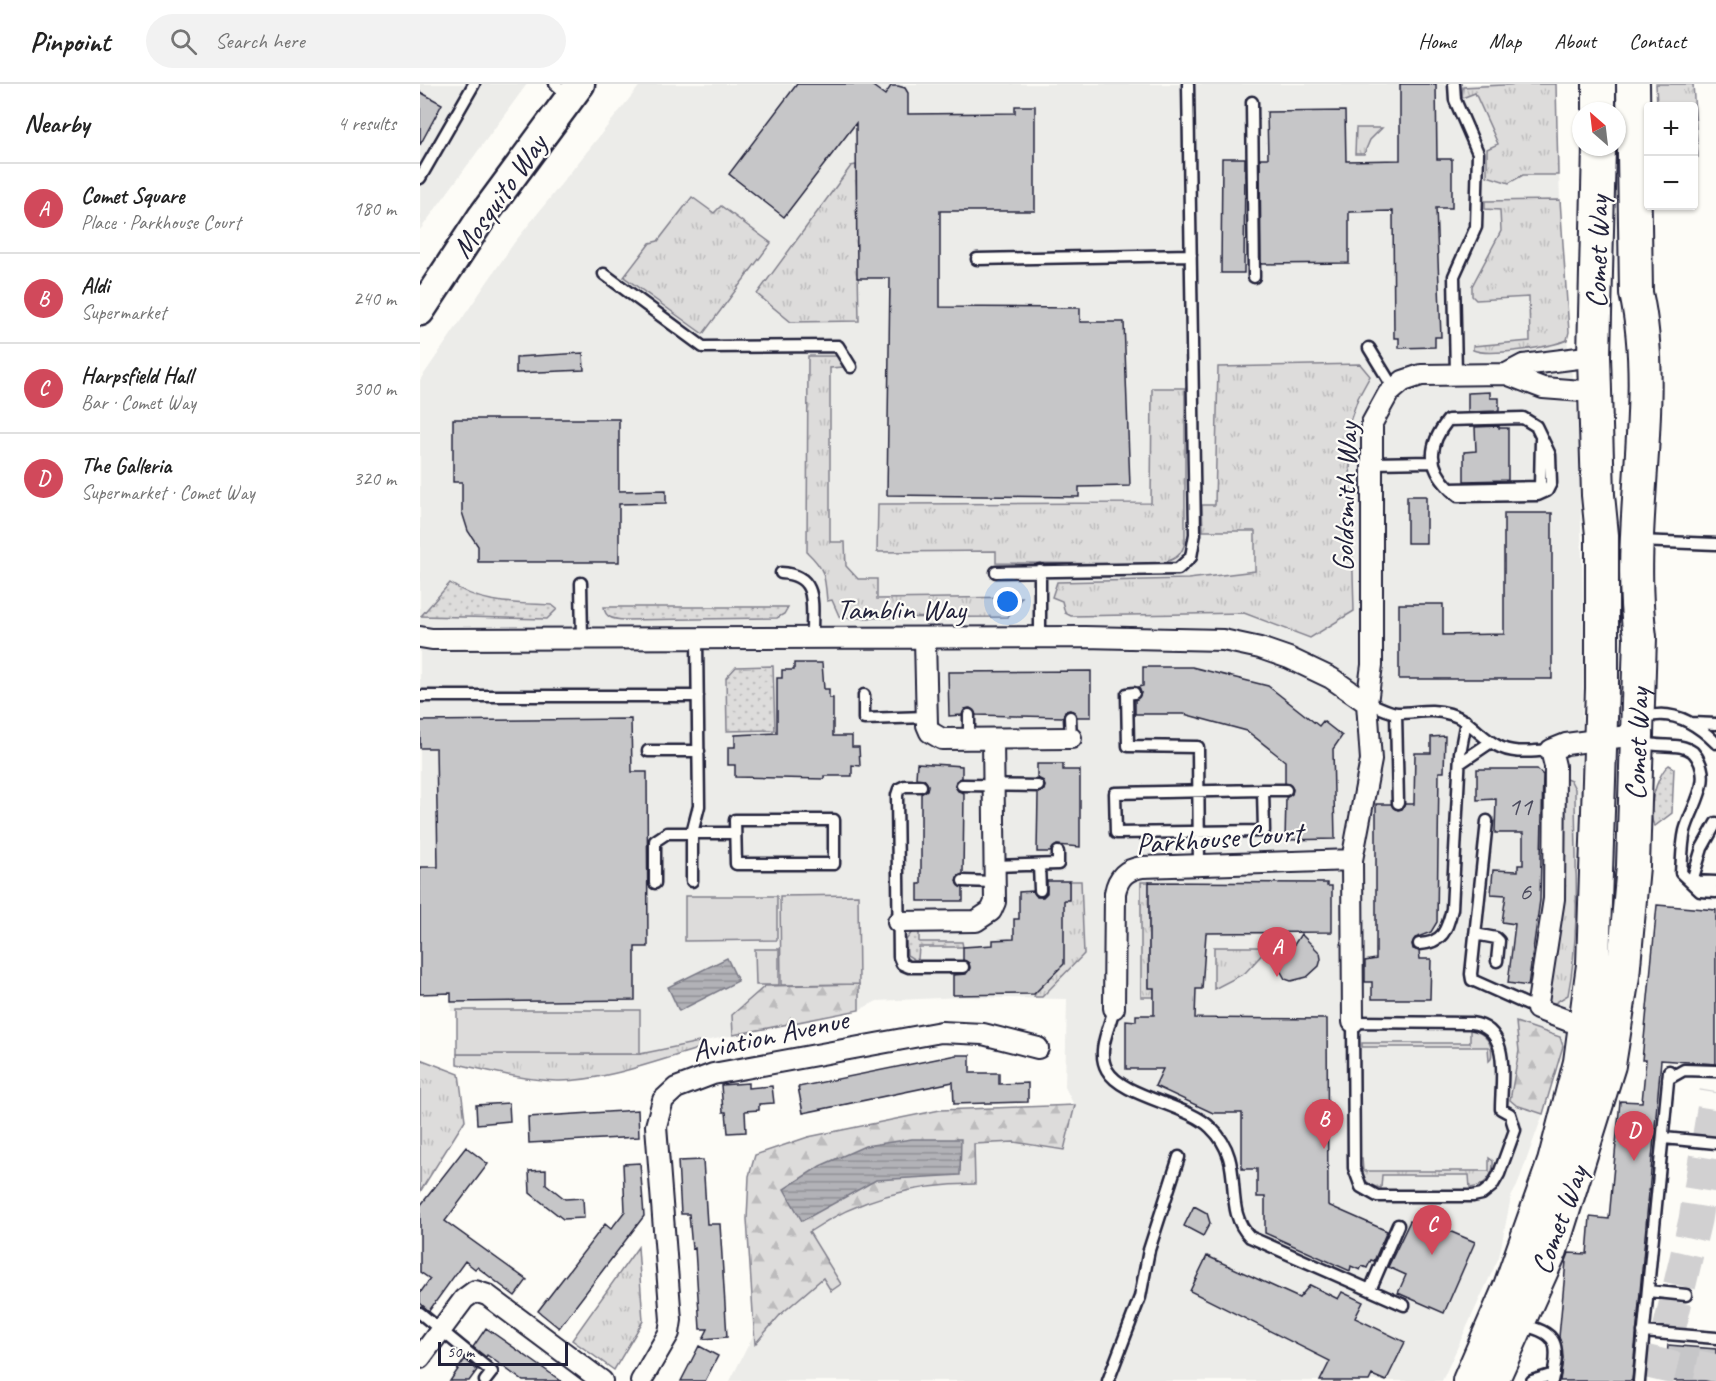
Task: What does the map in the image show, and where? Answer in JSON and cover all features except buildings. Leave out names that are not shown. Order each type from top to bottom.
[{"type":"main road","points":[[1599,84],[1599,102]]},
{"type":"main road","name":"Comet Way","points":[[1492,1381],[1551,1250],[1609,1065],[1623,976],[1634,866],[1635,735],[1640,637],[1636,607],[1643,402],[1642,320],[1636,293],[1632,84]]},
{"type":"main road","name":"Comet Way","points":[[1469,1381],[1509,1289],[1554,1162],[1573,1092],[1593,965],[1600,740],[1602,535],[1598,495],[1594,356],[1599,156]]},
{"type":"main road","points":[[1595,392],[1622,371],[1624,319],[1636,293]]},
{"type":"main road","points":[[1594,356],[1622,371],[1643,402]]},
{"type":"main road","points":[[1600,740],[1617,713],[1621,637],[1636,607]]},
{"type":"street","name":"Mosquito Way","points":[[420,311],[568,88]]},
{"type":"street","name":"Goldsmith Way","points":[[1506,374],[1523,365],[1594,356]]},
{"type":"street","name":"Goldsmith Way","points":[[1353,1022],[1352,860],[1370,769],[1367,703],[1372,658],[1372,423],[1383,401],[1394,389],[1403,381],[1422,375],[1506,374],[1543,388],[1595,392]]},
{"type":"street","name":"Tamblin Way","points":[[420,637],[432,639],[697,640],[1223,640],[1289,657],[1330,678],[1367,703]]},
{"type":"street","points":[[925,639],[927,717],[930,732],[935,736],[969,739],[1071,738]]},
{"type":"street","points":[[1586,1021],[1569,1022],[1538,1009],[1554,899],[1555,766],[1551,750],[1566,744],[1635,735]]},
{"type":"street","points":[[898,922],[976,921],[991,911],[995,902],[993,739]]},
{"type":"street","name":"Parkhouse Court","points":[[1114,1008],[1114,893],[1119,881],[1135,868],[1352,860]]},
{"type":"street","name":"Aviation Avenue","points":[[641,1381],[669,1333],[670,1320],[656,1126],[663,1100],[676,1088],[713,1074],[941,1032],[983,1034],[1038,1048]]},
{"type":"street","points":[[420,1358],[464,1299],[474,1291],[487,1295],[602,1381]]},
{"type":"lane","points":[[420,178],[474,84]]},
{"type":"lane","points":[[996,572],[1178,569],[1191,557],[1195,534],[1188,84]]},
{"type":"lane","points":[[1454,84],[1455,100],[1478,153],[1476,227],[1454,276],[1456,374]]},
{"type":"lane","points":[[1252,102],[1254,277]]},
{"type":"lane","points":[[977,259],[1191,255]]},
{"type":"lane","points":[[604,274],[703,347],[838,346],[851,367]]},
{"type":"lane","points":[[1369,348],[1394,389]]},
{"type":"lane","points":[[1523,418],[1536,426],[1541,439],[1540,487],[1450,489],[1438,477],[1432,462],[1436,435],[1448,420],[1523,418]]},
{"type":"lane","points":[[1372,463],[1432,462]]},
{"type":"lane","points":[[1638,541],[1716,544]]},
{"type":"lane","points":[[1040,570],[1040,639]]},
{"type":"lane","points":[[781,573],[793,574],[807,581],[811,591],[812,639]]},
{"type":"lane","points":[[581,583],[582,639]]},
{"type":"lane","points":[[692,881],[692,833],[699,806],[697,640]]},
{"type":"lane","points":[[1134,693],[1127,694],[1128,746],[1198,747],[1199,865]]},
{"type":"lane","points":[[864,695],[864,719],[927,717]]},
{"type":"lane","points":[[420,696],[698,696]]},
{"type":"lane","points":[[1367,703],[1396,713],[1434,710],[1466,721],[1491,742],[1520,752],[1551,750]]},
{"type":"lane","points":[[1396,713],[1398,804]]},
{"type":"lane","points":[[1716,743],[1690,723],[1666,714],[1646,717],[1635,735],[1647,744],[1686,748],[1705,766],[1707,789],[1685,830],[1681,873],[1700,891],[1716,892]]},
{"type":"lane","points":[[969,715],[969,739]]},
{"type":"lane","points":[[1070,717],[1071,738]]},
{"type":"lane","points":[[1419,944],[1430,943],[1440,938],[1447,930],[1452,909],[1460,763],[1466,721]]},
{"type":"lane","points":[[1690,723],[1716,724]]},
{"type":"lane","points":[[1460,763],[1491,742]]},
{"type":"lane","points":[[648,751],[699,751]]},
{"type":"lane","points":[[962,785],[1038,786]]},
{"type":"lane","points":[[921,786],[905,786],[898,789],[897,795],[899,957],[902,964],[909,967],[963,967]]},
{"type":"lane","points":[[1263,790],[1264,831],[1116,833],[1115,793],[1198,790],[1263,790],[1286,790]]},
{"type":"lane","points":[[735,820],[834,820],[834,864],[736,864],[735,833],[735,820]]},
{"type":"lane","points":[[1487,821],[1472,980],[1538,1009]]},
{"type":"lane","points":[[1692,881],[1702,848],[1715,828]]},
{"type":"lane","points":[[655,883],[655,841],[667,833],[735,833]]},
{"type":"lane","points":[[963,881],[1039,865],[1058,864],[1058,852]]},
{"type":"lane","points":[[1039,865],[1040,890]]},
{"type":"lane","points":[[1692,881],[1716,882]]},
{"type":"lane","points":[[1475,934],[1496,938],[1500,941],[1497,961]]},
{"type":"lane","name":"Parkhouse Court","points":[[1114,1008],[1103,1045],[1106,1069],[1113,1078],[1124,1085],[1194,1116],[1210,1126],[1223,1141],[1233,1173],[1235,1211],[1240,1227],[1250,1237],[1404,1305]]},
{"type":"lane","points":[[1353,1022],[1471,1023],[1485,1026],[1496,1036],[1501,1051],[1502,1109],[1510,1114],[1515,1130],[1499,1174],[1489,1189],[1473,1196],[1377,1196],[1361,1186],[1354,1168],[1353,1022]]},
{"type":"lane","points":[[1639,1381],[1639,1352],[1648,1291],[1669,1075],[1684,1070],[1716,1071]]},
{"type":"lane","points":[[1664,1138],[1716,1143]]},
{"type":"lane","points":[[1108,1381],[1140,1297],[1152,1239],[1179,1158]]},
{"type":"lane","points":[[1370,1290],[1398,1225]]},
{"type":"lane","points":[[1648,1291],[1686,1295]]},
{"type":"lane","points":[[420,1313],[440,1331],[462,1345],[492,1372],[485,1381]]},
{"type":"lane","points":[[1519,1325],[1540,1329],[1554,1340],[1556,1350],[1553,1378],[1532,1381]]},
{"type":"lane","points":[[1643,1332],[1716,1338]]},
{"type":"shaded area","points":[[420,84],[527,84],[420,230]]},
{"type":"shaded area","points":[[641,84],[1556,84],[1560,200],[1569,332],[1567,340],[1578,419],[1584,653],[1574,968],[1563,1046],[1543,1114],[1511,1197],[1499,1257],[1442,1381],[730,1381],[754,1334],[747,1219],[749,1176],[755,1155],[808,1137],[940,1110],[1074,1105],[1065,1087],[1067,999],[961,997],[877,1001],[859,1010],[640,1054],[457,1054],[457,1011],[451,1011],[451,994],[420,994],[420,380],[514,243]]},
{"type":"shaded area","points":[[727,958],[738,981],[679,1011],[668,987]]},
{"type":"shaded area","points":[[912,1139],[961,1139],[960,1175],[876,1180],[802,1221],[784,1189],[820,1166],[865,1146]]},
{"type":"green space","points":[[1556,84],[1558,175],[1523,175],[1509,183],[1487,176],[1487,149],[1498,144],[1475,93],[1462,98],[1463,87]]},
{"type":"green space","points":[[1656,84],[1693,84],[1694,102],[1657,102]]},
{"type":"green space","points":[[1356,128],[1382,128],[1370,140],[1364,154],[1355,154]]},
{"type":"green space","points":[[856,165],[859,321],[791,322],[757,294],[851,166]]},
{"type":"green space","points":[[692,197],[714,213],[721,206],[771,243],[703,334],[624,277],[650,243],[658,241]]},
{"type":"green space","points":[[1560,200],[1569,332],[1567,340],[1548,346],[1520,350],[1481,352],[1473,350],[1473,346],[1530,341],[1529,297],[1476,300],[1472,296],[1472,286],[1501,231],[1500,210],[1485,209],[1485,201]]},
{"type":"green space","points":[[808,356],[838,356],[843,367],[830,368],[830,542],[845,542],[846,566],[858,579],[877,579],[877,599],[1022,597],[1008,617],[840,618],[832,600],[827,601],[825,579],[821,568],[807,552]]},
{"type":"green space","points":[[1360,364],[1370,376],[1358,398],[1349,424],[1354,611],[1310,638],[1244,613],[1071,616],[1065,613],[1062,601],[1052,597],[1057,582],[1188,579],[1255,571],[1255,531],[1203,531],[1202,505],[1215,505],[1218,367]]},
{"type":"green space","points":[[1152,388],[1185,388],[1185,542],[1182,551],[1173,559],[1159,564],[996,563],[996,551],[877,552],[878,504],[1151,503]]},
{"type":"green space","points":[[450,583],[486,599],[499,602],[552,605],[557,609],[547,619],[421,616]]},
{"type":"green space","points":[[604,607],[788,607],[784,614],[777,618],[623,620],[608,616]]},
{"type":"green space","points":[[773,666],[775,730],[727,731],[726,678],[736,667]]},
{"type":"green space","points":[[1669,765],[1674,768],[1672,813],[1655,826],[1651,813],[1654,794],[1660,776]]},
{"type":"green space","points":[[1563,780],[1571,781],[1575,789],[1575,944],[1568,995],[1555,1003],[1549,1002],[1546,992]]},
{"type":"green space","points":[[1069,881],[1081,881],[1084,954],[1042,997],[1034,997],[1064,900],[1069,899]]},
{"type":"green space","points":[[1141,882],[1149,882],[1149,987],[1154,988],[1154,997],[1141,997]]},
{"type":"green space","points":[[858,895],[859,984],[781,985],[780,896]]},
{"type":"green space","points":[[685,896],[777,896],[777,940],[685,941]]},
{"type":"green space","points":[[919,930],[919,942],[962,942],[963,947],[919,947],[918,959],[915,960],[907,955],[906,940],[912,932]]},
{"type":"green space","points":[[1214,947],[1269,947],[1245,973],[1214,989]]},
{"type":"green space","points":[[755,949],[779,949],[779,985],[756,985]]},
{"type":"green space","points":[[859,984],[859,1010],[733,1035],[732,1015],[765,986]]},
{"type":"green space","points":[[457,1010],[640,1010],[640,1054],[457,1054]]},
{"type":"green space","points":[[1516,1022],[1560,1037],[1563,1046],[1543,1114],[1516,1105],[1510,1100],[1519,1051]]},
{"type":"green space","points":[[1470,1030],[1480,1033],[1490,1044],[1492,1054],[1489,1061],[1488,1047],[1362,1047],[1362,1043],[1470,1043]]},
{"type":"green space","points":[[704,1041],[701,1048],[649,1064],[611,1074],[574,1080],[532,1079],[457,1064],[457,1054],[640,1054]]},
{"type":"green space","points":[[420,1059],[459,1074],[465,1120],[420,1192]]},
{"type":"green space","points":[[1075,1105],[1064,1150],[1014,1142],[974,1144],[975,1184],[931,1187],[888,1195],[848,1210],[809,1232],[841,1284],[831,1291],[823,1278],[780,1315],[755,1344],[747,1219],[749,1176],[755,1155],[808,1137],[940,1110]]},
{"type":"green space","points":[[1360,1158],[1362,1158],[1363,1171],[1489,1171],[1489,1158],[1493,1161],[1493,1166],[1490,1176],[1484,1183],[1470,1188],[1469,1175],[1382,1175],[1381,1188],[1371,1185],[1364,1178]]},
{"type":"green space","points":[[638,1247],[643,1321],[614,1370],[572,1340]]},
{"type":"tunnel","points":[[1657,1381],[1695,1220],[1716,1092]]},
{"type":"tunnel","points":[[1710,1381],[1716,1354]]},
{"type":"place","name":"Comet Square","points":[[1277,977]]},
{"type":"place","name":"Aldi","points":[[1324,1149]]},
{"type":"place","name":"The Galleria","points":[[1634,1161]]},
{"type":"place","name":"Harpsfield Hall","points":[[1432,1255]]}]
